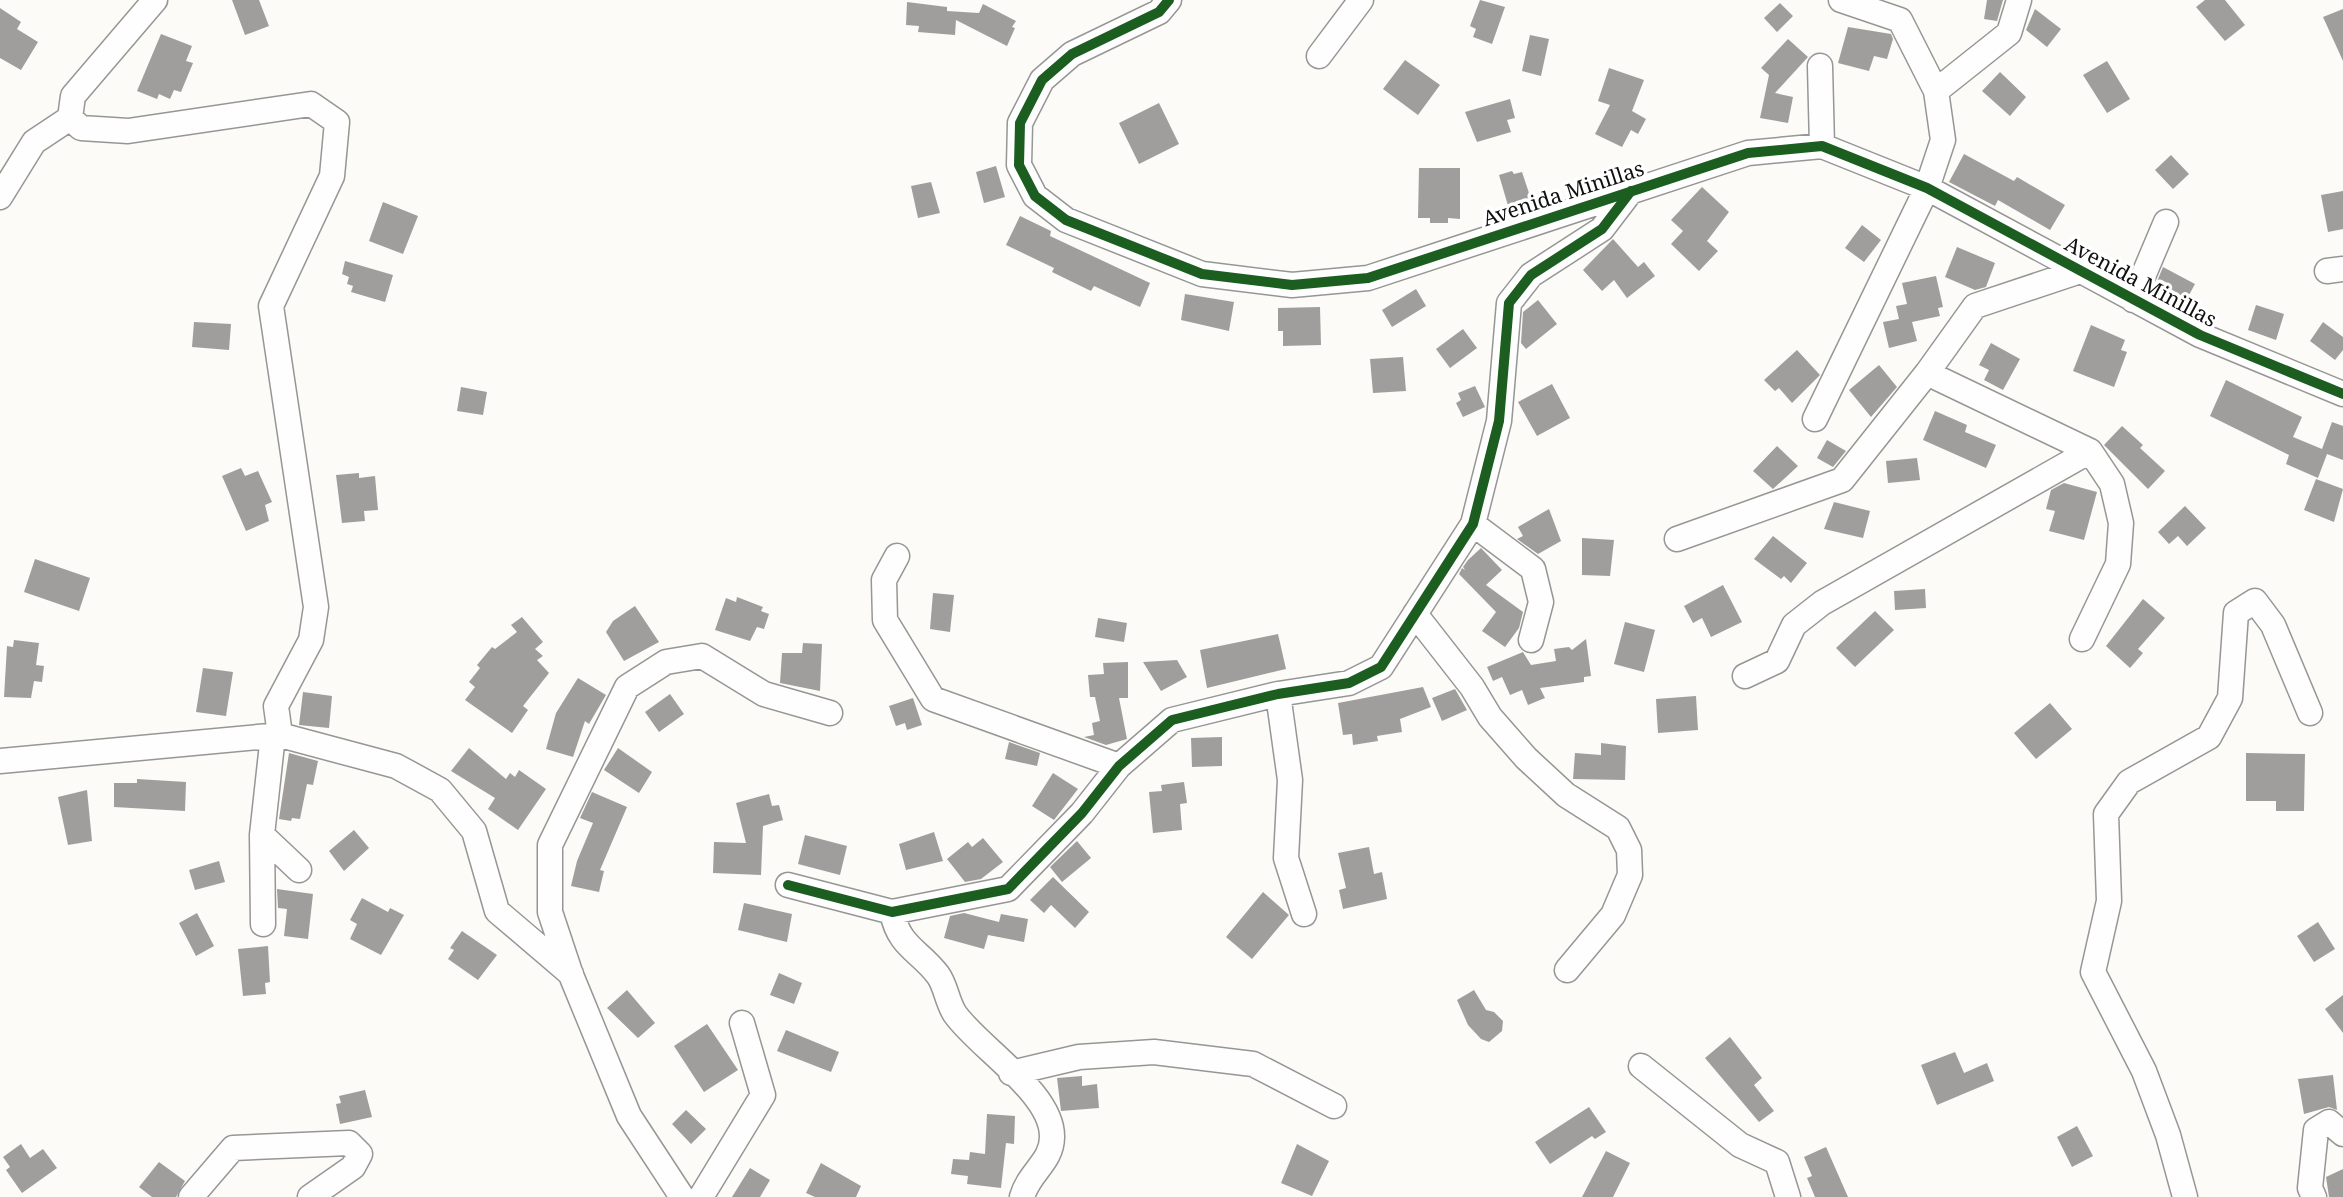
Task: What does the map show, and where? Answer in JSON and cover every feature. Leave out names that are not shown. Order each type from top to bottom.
[{"type":"street","points":[[0,197],[34,142],[70,118],[73,96],[155,0]]},
{"type":"street","name":"Avenida Minillas","points":[[1169,0],[1159,12],[1072,54],[1042,80],[1020,123],[1019,165],[1035,195],[1066,220],[1202,274],[1292,285],[1368,278],[1748,153],[1822,146],[1927,188],[2200,335],[2343,394]]},
{"type":"street","points":[[1319,56],[1361,0]]},
{"type":"street","points":[[1815,419],[1927,188],[1943,140],[1936,91],[1900,20],[1841,0]]},
{"type":"street","points":[[1936,91],[2009,33],[2019,0]]},
{"type":"street","points":[[1820,66],[1822,146]]},
{"type":"street","points":[[70,118],[81,128],[128,131],[311,104],[337,122],[332,176],[271,306],[316,607],[311,640],[275,706],[276,735],[262,835],[263,925]]},
{"type":"street","points":[[788,885],[892,912],[1008,889],[1082,813],[1119,766],[1172,720],[1278,694],[1349,683],[1381,667],[1473,524],[1499,421],[1509,303],[1531,275],[1602,229],[1630,191]]},
{"type":"street","points":[[2133,300],[2166,222]]},
{"type":"street","points":[[1678,539],[1842,480],[1927,373],[1975,306],[2080,271]]},
{"type":"street","points":[[1927,373],[2090,451],[2112,484],[2121,523],[2119,564],[2082,639]]},
{"type":"street","points":[[1745,676],[1777,661],[1794,625],[1822,603],[2090,451]]},
{"type":"street","points":[[1473,524],[1533,569],[1541,602],[1531,640]]},
{"type":"street","points":[[897,556],[884,580],[885,620],[933,699],[1119,766]]},
{"type":"street","points":[[2185,1197],[2168,1135],[2144,1071],[2093,972],[2109,901],[2106,814],[2129,782],[2209,737],[2231,698],[2236,614],[2255,601],[2273,625],[2310,713]]},
{"type":"street","points":[[1415,614],[1472,687],[1490,717],[1526,758],[1566,795],[1618,828],[1629,850],[1630,875],[1614,915],[1567,970]]},
{"type":"street","points":[[681,1197],[629,1116],[571,975],[550,912],[550,845],[627,687],[666,662],[702,656],[764,694],[830,713]]},
{"type":"street","points":[[1278,694],[1290,780],[1286,859],[1304,915]]},
{"type":"street","points":[[0,761],[276,735],[397,766],[440,790],[474,831],[497,911],[571,975]]},
{"type":"street","points":[[262,835],[299,870]]},
{"type":"street","points":[[892,912],[903,943],[939,975],[955,1013],[1042,1105],[1053,1136],[1048,1158],[1026,1180],[1022,1197]]},
{"type":"street","points":[[701,1197],[763,1094],[742,1023]]},
{"type":"street","points":[[1011,1073],[1079,1057],[1154,1052],[1253,1064],[1334,1106]]},
{"type":"street","points":[[1641,1066],[1704,1120],[1740,1145],[1777,1162],[1788,1197]]},
{"type":"street","points":[[2314,1197],[2310,1188],[2316,1130],[2329,1122],[2343,1134]]},
{"type":"street","points":[[191,1197],[233,1148],[349,1143],[360,1154],[353,1167],[310,1197]]},
{"type":"building","points":[[232,0],[259,0],[269,26],[245,35]]},
{"type":"building","points":[[1480,0],[1505,7],[1492,44],[1473,37],[1476,29],[1470,26]]},
{"type":"building","points":[[1987,0],[2003,0],[1997,21],[1984,19]]},
{"type":"building","points":[[2205,0],[2225,0],[2245,25],[2225,41],[2196,7]]},
{"type":"building","points":[[907,2],[947,7],[947,11],[979,13],[983,4],[1016,21],[1012,27],[1015,28],[1007,46],[956,20],[955,35],[918,32],[919,26],[906,25]]},
{"type":"building","points":[[1780,3],[1793,16],[1777,32],[1764,18]]},
{"type":"building","points":[[0,8],[21,22],[17,29],[38,42],[21,70],[0,58]]},
{"type":"building","points":[[2035,9],[2061,29],[2047,47],[2026,30]]},
{"type":"building","points":[[2343,9],[2343,61],[2323,17]]},
{"type":"building","points":[[1848,27],[1891,34],[1893,39],[1887,59],[1874,56],[1869,71],[1838,63]]},
{"type":"building","points":[[161,34],[192,46],[186,61],[193,63],[181,92],[174,90],[170,99],[159,94],[157,99],[137,91]]},
{"type":"building","points":[[1530,35],[1549,39],[1541,76],[1522,71]]},
{"type":"building","points":[[1788,39],[1808,57],[1775,93],[1793,97],[1788,123],[1760,118],[1769,75],[1761,68]]},
{"type":"building","points":[[1405,60],[1440,85],[1418,115],[1383,89]]},
{"type":"building","points":[[2107,61],[2130,99],[2107,113],[2083,75]]},
{"type":"building","points":[[1609,68],[1644,80],[1632,111],[1646,119],[1638,134],[1631,130],[1622,147],[1595,134],[1610,105],[1598,101]]},
{"type":"building","points":[[2000,72],[2026,97],[2010,116],[1982,91]]},
{"type":"building","points":[[1510,99],[1515,118],[1507,120],[1511,132],[1477,142],[1465,112]]},
{"type":"building","points":[[1159,103],[1179,144],[1139,164],[1119,123]]},
{"type":"building","points":[[1964,154],[2014,181],[2017,177],[2065,205],[2050,230],[1998,200],[1995,206],[1949,182]]},
{"type":"building","points":[[2171,155],[2189,174],[2173,189],[2155,170]]},
{"type":"building","points":[[996,166],[1005,197],[984,203],[976,172]]},
{"type":"building","points":[[1419,168],[1460,168],[1460,219],[1448,218],[1448,223],[1430,223],[1430,218],[1418,218]]},
{"type":"building","points":[[1512,171],[1514,174],[1522,172],[1532,202],[1509,209],[1499,175]]},
{"type":"building","points":[[931,182],[940,213],[918,218],[911,186]]},
{"type":"building","points":[[1702,187],[1729,212],[1707,241],[1718,251],[1699,271],[1671,244],[1683,231],[1671,220]]},
{"type":"building","points":[[2343,191],[2343,229],[2328,232],[2321,195]]},
{"type":"building","points":[[383,202],[418,216],[403,254],[369,241]]},
{"type":"building","points":[[1020,216],[1051,231],[1050,236],[1150,283],[1140,307],[1094,286],[1091,291],[1052,272],[1054,268],[1006,245]]},
{"type":"building","points":[[1862,225],[1881,240],[1864,262],[1845,248]]},
{"type":"building","points":[[1613,239],[1638,267],[1644,262],[1655,276],[1627,298],[1614,280],[1602,291],[1583,270]]},
{"type":"building","points":[[1957,247],[1995,263],[1986,287],[1975,290],[1945,277]]},
{"type":"building","points":[[345,261],[393,275],[385,302],[351,292],[353,286],[347,284],[349,277],[342,274]]},
{"type":"building","points":[[2163,267],[2195,284],[2183,306],[2153,291]]},
{"type":"building","points":[[1936,276],[1943,307],[1938,308],[1940,316],[1912,322],[1917,341],[1889,348],[1883,322],[1899,319],[1896,306],[1907,304],[1902,283]]},
{"type":"building","points":[[1416,289],[1426,306],[1392,327],[1382,310]]},
{"type":"building","points":[[1185,294],[1234,302],[1229,331],[1181,320]]},
{"type":"building","points":[[1538,300],[1557,324],[1526,349],[1521,343],[1523,312]]},
{"type":"building","points":[[2256,305],[2284,314],[2276,340],[2248,330]]},
{"type":"building","points":[[1320,307],[1321,345],[1283,346],[1283,331],[1278,331],[1278,308]]},
{"type":"building","points":[[194,322],[231,324],[229,350],[192,347]]},
{"type":"building","points":[[2323,322],[2343,337],[2343,350],[2335,360],[2310,341]]},
{"type":"building","points":[[2091,325],[2125,340],[2121,350],[2127,352],[2114,387],[2073,371]]},
{"type":"building","points":[[1463,329],[1477,348],[1450,368],[1436,349]]},
{"type":"building","points":[[1991,343],[2020,359],[2003,390],[1984,380],[1989,370],[1979,365]]},
{"type":"building","points":[[1797,350],[1820,375],[1792,403],[1779,388],[1775,391],[1764,380]]},
{"type":"building","points":[[1403,357],[1406,391],[1373,393],[1370,359]]},
{"type":"building","points":[[1879,365],[1897,387],[1871,417],[1849,390]]},
{"type":"building","points":[[2226,380],[2302,417],[2293,437],[2322,449],[2332,422],[2343,426],[2343,460],[2327,454],[2318,478],[2286,464],[2289,455],[2210,416]]},
{"type":"building","points":[[1552,384],[1570,418],[1537,436],[1518,402]]},
{"type":"building","points":[[1475,386],[1485,407],[1463,417],[1456,403],[1461,400],[1458,393]]},
{"type":"building","points":[[461,387],[487,392],[483,415],[457,411]]},
{"type":"building","points":[[1935,411],[1967,425],[1965,432],[1996,445],[1986,468],[1923,440]]},
{"type":"building","points":[[2122,426],[2143,445],[2140,448],[2165,471],[2148,489],[2104,445]]},
{"type":"building","points":[[1827,440],[1846,451],[1833,467],[1817,458]]},
{"type":"building","points":[[1777,446],[1798,466],[1773,489],[1753,471]]},
{"type":"building","points":[[1917,458],[1920,480],[1888,483],[1886,461]]},
{"type":"building","points":[[241,468],[245,476],[258,471],[272,502],[265,505],[269,521],[246,531],[222,476]]},
{"type":"building","points":[[359,473],[359,478],[375,476],[378,510],[364,511],[365,521],[342,523],[336,475]]},
{"type":"building","points":[[2316,479],[2343,489],[2334,522],[2304,510]]},
{"type":"building","points":[[2064,483],[2097,492],[2084,540],[2049,531],[2055,511],[2046,509],[2051,490]]},
{"type":"building","points":[[1834,502],[1870,511],[1863,538],[1824,529]]},
{"type":"building","points":[[2185,506],[2206,528],[2187,546],[2178,536],[2169,544],[2158,532]]},
{"type":"building","points":[[1549,509],[1561,541],[1538,554],[1517,539],[1523,536],[1518,527]]},
{"type":"building","points":[[1773,536],[1807,563],[1791,583],[1754,559]]},
{"type":"building","points":[[1582,538],[1614,540],[1610,576],[1582,575]]},
{"type":"building","points":[[1481,548],[1502,570],[1486,585],[1523,612],[1519,628],[1505,647],[1482,631],[1496,612],[1459,574],[1462,568],[1465,570],[1463,567],[1468,560]]},
{"type":"building","points":[[35,559],[90,578],[79,611],[24,592]]},
{"type":"building","points":[[1723,585],[1742,622],[1711,637],[1702,618],[1693,623],[1684,606]]},
{"type":"building","points":[[1925,589],[1926,608],[1895,610],[1894,591]]},
{"type":"building","points":[[933,593],[954,595],[950,632],[930,629]]},
{"type":"building","points":[[737,597],[763,607],[761,611],[769,614],[764,629],[757,627],[750,641],[715,630],[726,598],[736,602]]},
{"type":"building","points":[[2143,599],[2165,618],[2138,649],[2143,653],[2130,668],[2106,646]]},
{"type":"building","points":[[635,606],[659,642],[624,661],[606,632],[613,621]]},
{"type":"building","points":[[1875,611],[1894,630],[1855,667],[1836,648]]},
{"type":"building","points":[[522,617],[543,642],[535,649],[543,656],[537,660],[549,673],[523,706],[528,710],[512,733],[465,700],[475,687],[469,682],[480,668],[477,665],[492,647],[495,649],[517,632],[511,625]]},
{"type":"building","points":[[1098,618],[1127,623],[1124,642],[1095,637]]},
{"type":"building","points":[[1625,622],[1655,630],[1644,672],[1614,664]]},
{"type":"building","points":[[1278,634],[1286,669],[1207,688],[1200,650]]},
{"type":"building","points":[[1586,639],[1591,676],[1584,677],[1584,682],[1540,688],[1545,698],[1528,705],[1522,690],[1510,695],[1502,677],[1493,681],[1487,667],[1523,652],[1531,665],[1556,661],[1554,649],[1569,647],[1572,650]]},
{"type":"building","points":[[14,640],[39,643],[36,665],[44,666],[42,682],[34,681],[31,698],[4,697],[7,646],[13,647]]},
{"type":"building","points":[[803,643],[822,644],[820,691],[780,683],[782,653],[802,653]]},
{"type":"building","points":[[1177,660],[1187,677],[1161,691],[1143,662]]},
{"type":"building","points":[[1128,662],[1128,698],[1119,698],[1127,739],[1106,745],[1084,737],[1094,735],[1092,723],[1100,721],[1095,697],[1090,697],[1088,675],[1104,674],[1103,663]]},
{"type":"building","points":[[203,668],[233,672],[226,716],[196,712]]},
{"type":"building","points":[[578,678],[606,695],[589,724],[585,721],[573,757],[546,749],[556,713]]},
{"type":"building","points":[[1423,687],[1431,707],[1400,719],[1402,732],[1377,736],[1378,741],[1353,745],[1352,734],[1343,735],[1338,703]]},
{"type":"building","points":[[1455,689],[1467,710],[1442,721],[1432,698]]},
{"type":"building","points":[[303,692],[332,696],[329,728],[299,725]]},
{"type":"building","points":[[670,694],[684,714],[659,732],[645,712]]},
{"type":"building","points":[[1696,696],[1698,730],[1658,733],[1656,699]]},
{"type":"building","points":[[913,698],[922,725],[907,730],[905,723],[896,726],[889,706]]},
{"type":"building","points":[[2050,703],[2072,729],[2036,759],[2014,733]]},
{"type":"building","points":[[1222,737],[1222,766],[1192,767],[1191,738]]},
{"type":"building","points":[[1009,742],[1040,753],[1037,766],[1005,759]]},
{"type":"building","points":[[1601,743],[1626,746],[1625,780],[1573,779],[1575,753],[1601,755]]},
{"type":"building","points":[[469,748],[506,779],[510,773],[515,777],[519,770],[546,789],[518,830],[488,809],[495,798],[451,771]]},
{"type":"building","points":[[618,748],[652,772],[639,793],[604,770]]},
{"type":"building","points":[[289,753],[318,761],[313,785],[307,784],[300,819],[292,818],[291,821],[279,819]]},
{"type":"building","points":[[2246,753],[2305,754],[2304,811],[2276,811],[2276,801],[2246,801]]},
{"type":"building","points":[[1053,773],[1078,789],[1054,820],[1032,806]]},
{"type":"building","points":[[137,779],[186,782],[185,811],[114,807],[114,783],[137,783]]},
{"type":"building","points":[[1184,782],[1187,803],[1180,804],[1182,830],[1153,833],[1149,792],[1162,791],[1161,785]]},
{"type":"building","points":[[87,790],[92,841],[68,845],[58,797]]},
{"type":"building","points":[[592,792],[627,807],[600,870],[604,871],[599,892],[571,886],[577,861],[593,823],[580,818]]},
{"type":"building","points":[[769,794],[772,806],[779,805],[783,820],[763,826],[761,875],[713,873],[714,842],[746,843],[736,803]]},
{"type":"building","points":[[354,830],[369,848],[344,871],[329,851]]},
{"type":"building","points":[[934,832],[943,861],[906,870],[899,844]]},
{"type":"building","points":[[805,835],[847,846],[840,875],[798,864]]},
{"type":"building","points":[[983,838],[1003,862],[981,879],[965,882],[947,859],[968,842],[972,847]]},
{"type":"building","points":[[1077,841],[1091,858],[1062,882],[1050,867]]},
{"type":"building","points":[[1369,847],[1374,874],[1382,872],[1387,899],[1343,909],[1339,890],[1346,888],[1338,853]]},
{"type":"building","points":[[219,861],[225,882],[195,890],[189,870]]},
{"type":"building","points":[[1053,877],[1089,912],[1075,928],[1051,905],[1044,913],[1030,900]]},
{"type":"building","points":[[277,889],[313,894],[308,939],[284,936],[287,909],[278,908]]},
{"type":"building","points":[[1263,892],[1289,915],[1252,959],[1226,937]]},
{"type":"building","points":[[362,898],[388,912],[390,908],[404,915],[381,955],[350,939],[357,924],[350,920]]},
{"type":"building","points":[[744,903],[792,914],[787,942],[738,930]]},
{"type":"building","points":[[197,913],[214,946],[196,956],[179,923]]},
{"type":"building","points":[[964,913],[999,922],[1001,914],[1028,919],[1024,942],[988,935],[984,949],[944,938],[950,916]]},
{"type":"building","points":[[2318,922],[2335,949],[2314,962],[2297,936]]},
{"type":"building","points":[[462,931],[497,955],[478,980],[448,959],[454,950],[450,948]]},
{"type":"building","points":[[268,946],[270,982],[265,983],[266,994],[243,996],[238,949]]},
{"type":"building","points":[[779,973],[802,983],[794,1004],[770,995]]},
{"type":"building","points":[[627,990],[655,1023],[638,1038],[607,1008]]},
{"type":"building","points":[[1474,990],[1486,1010],[1494,1012],[1503,1021],[1502,1031],[1489,1042],[1481,1039],[1468,1025],[1457,1000]]},
{"type":"building","points":[[2343,995],[2343,1033],[2325,1009]]},
{"type":"building","points":[[707,1024],[738,1070],[704,1092],[674,1046]]},
{"type":"building","points":[[786,1030],[839,1052],[831,1072],[777,1051]]},
{"type":"building","points":[[1730,1037],[1762,1078],[1754,1085],[1774,1111],[1759,1122],[1705,1058]]},
{"type":"building","points":[[1955,1052],[1964,1073],[1987,1063],[1994,1081],[1937,1105],[1921,1065]]},
{"type":"building","points":[[2333,1075],[2337,1110],[2329,1107],[2304,1114],[2298,1079]]},
{"type":"building","points":[[1082,1076],[1082,1086],[1097,1084],[1099,1108],[1061,1111],[1057,1078]]},
{"type":"building","points":[[365,1090],[372,1117],[340,1124],[336,1104],[341,1103],[339,1096]]},
{"type":"building","points":[[1589,1107],[1606,1132],[1595,1139],[1592,1136],[1550,1164],[1535,1142]]},
{"type":"building","points":[[686,1110],[706,1129],[691,1144],[672,1124]]},
{"type":"building","points":[[987,1114],[1015,1116],[1014,1144],[1006,1143],[1001,1188],[967,1184],[968,1176],[951,1174],[953,1159],[969,1160],[970,1152],[985,1154]]},
{"type":"building","points":[[2077,1126],[2093,1156],[2072,1167],[2057,1137]]},
{"type":"building","points":[[21,1144],[30,1158],[43,1149],[57,1168],[22,1193],[6,1170],[10,1167],[3,1157]]},
{"type":"building","points":[[1297,1144],[1329,1161],[1312,1196],[1281,1183]]},
{"type":"building","points":[[1826,1147],[1848,1197],[1815,1197],[1807,1178],[1812,1176],[1804,1157]]},
{"type":"building","points":[[1606,1151],[1630,1163],[1613,1197],[1582,1197]]},
{"type":"building","points":[[159,1162],[185,1181],[176,1197],[152,1197],[139,1187]]},
{"type":"building","points":[[821,1163],[861,1186],[856,1197],[815,1197],[806,1193]]},
{"type":"building","points":[[750,1168],[770,1180],[760,1197],[732,1197]]},
{"type":"building","points":[[2343,1169],[2343,1197],[2329,1197],[2326,1177]]},
{"type":"cycle path","points":[[1169,0],[1159,12],[1072,54],[1042,80],[1020,123],[1019,165],[1035,196],[1066,220],[1202,274],[1292,285],[1368,278],[1748,153],[1822,146],[1927,188],[2200,335],[2343,394]]},
{"type":"cycle path","points":[[788,885],[892,912],[1008,889],[1082,813],[1119,766],[1172,720],[1278,694],[1349,683],[1381,667],[1473,524],[1499,421],[1509,303],[1531,275],[1602,229],[1631,191]]}]
